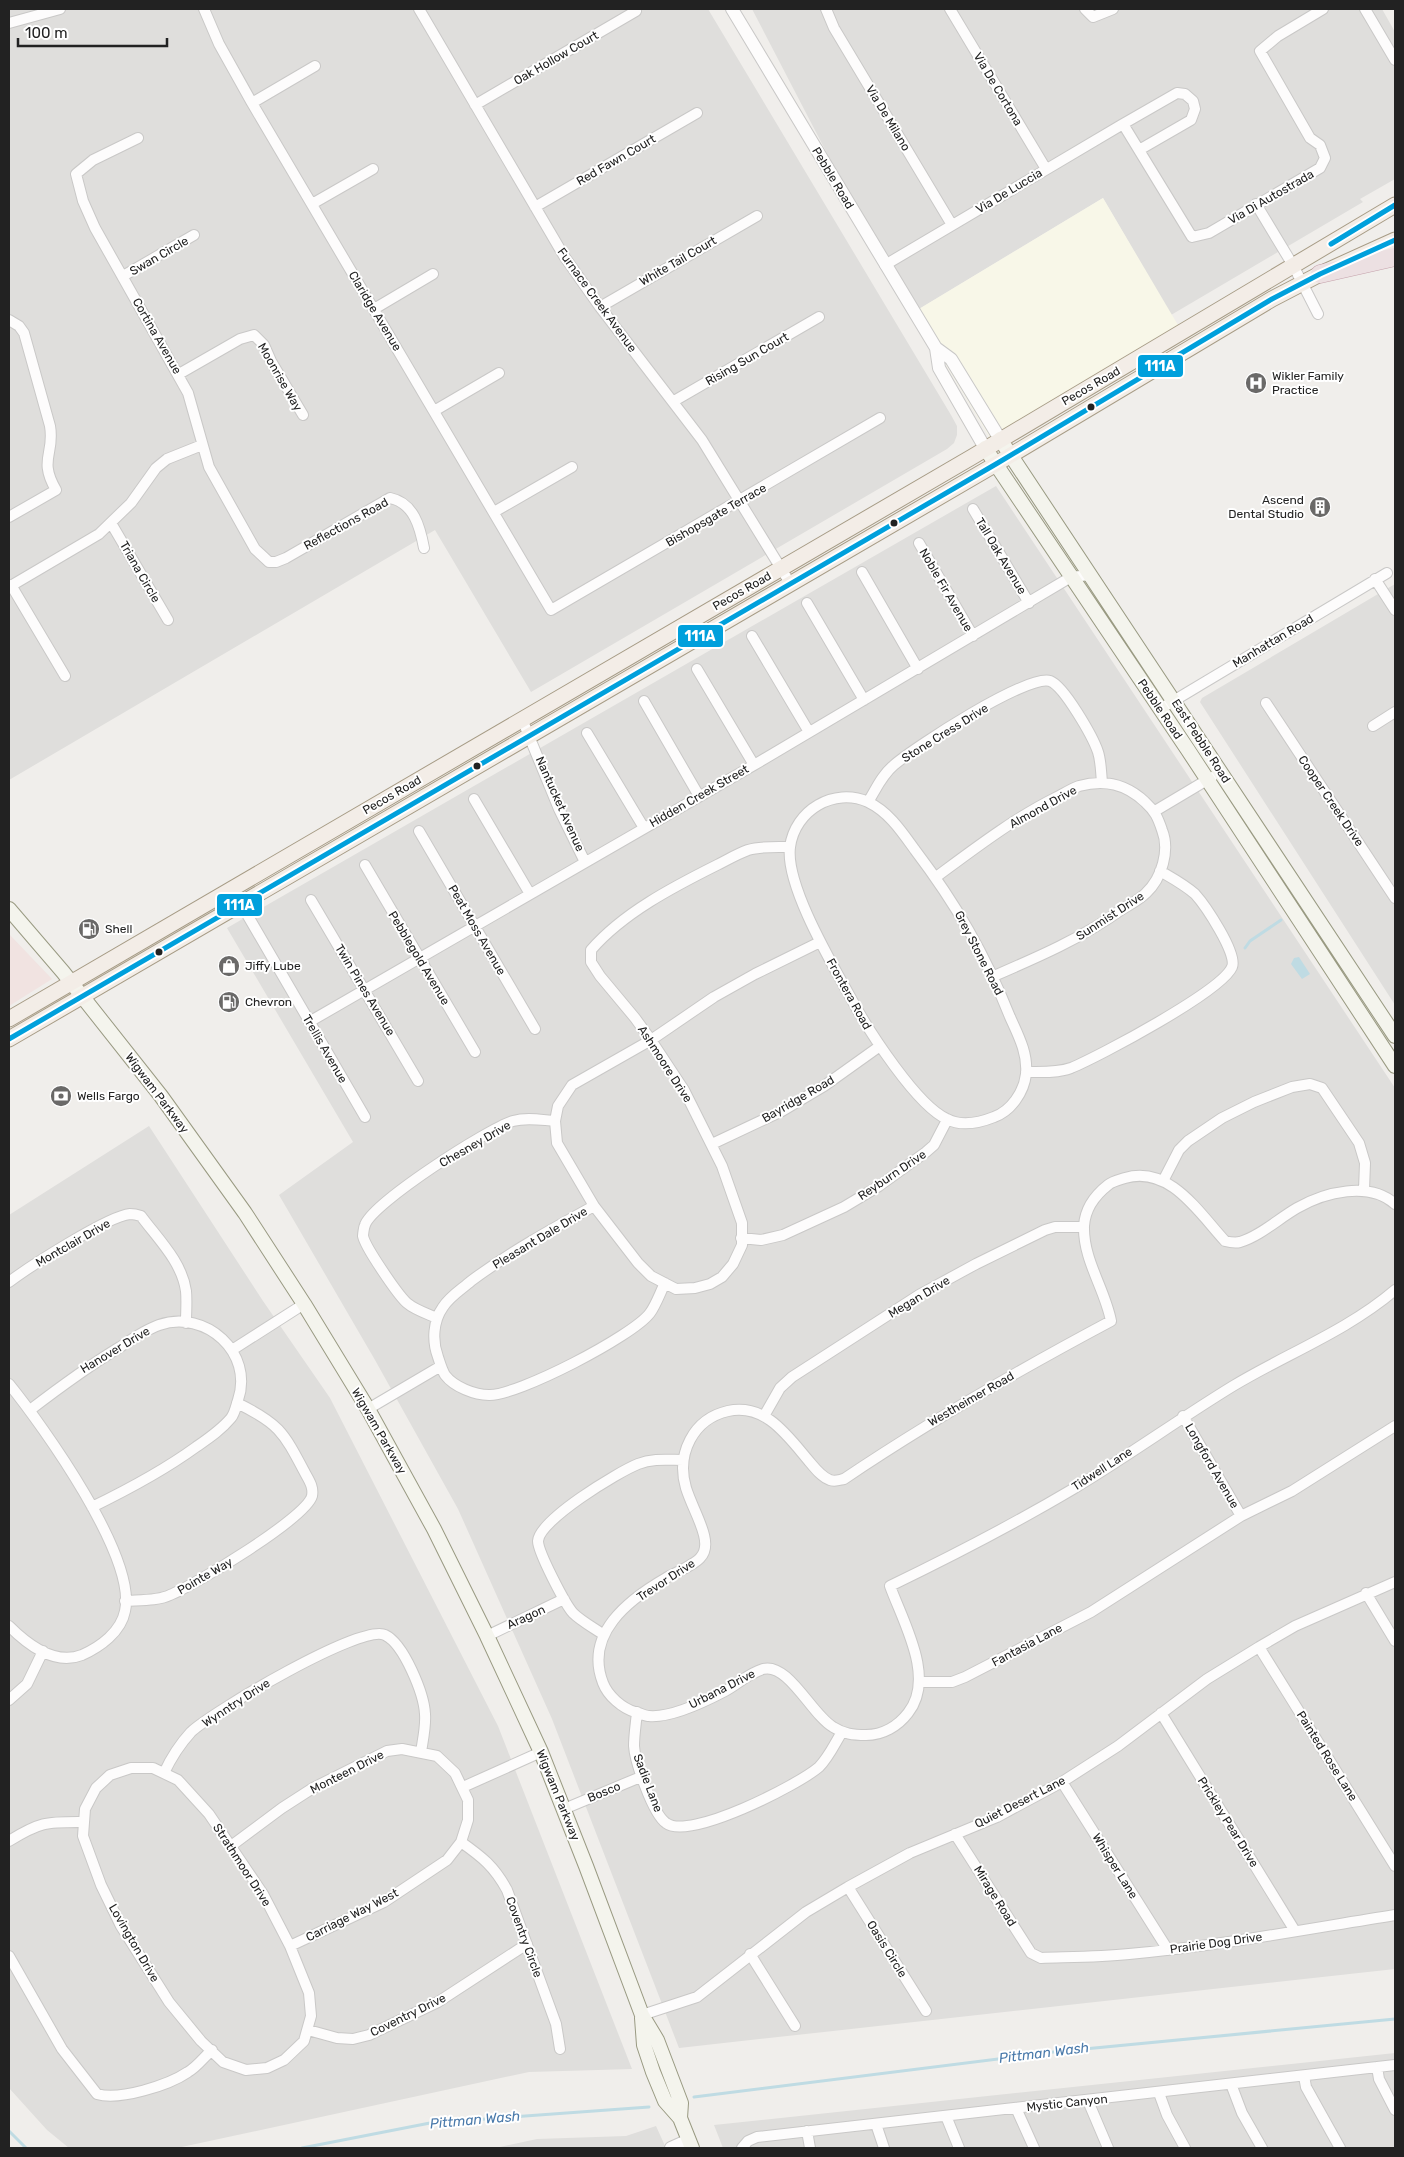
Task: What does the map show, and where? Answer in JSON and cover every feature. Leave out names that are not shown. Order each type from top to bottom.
[{"type":"highway","points":[[1320,274],[1395,257]]},
{"type":"main road","name":"Pecos Road","points":[[9,1039],[790,583],[1003,453],[1294,267],[1395,205]]},
{"type":"main road","points":[[1003,453],[1302,282],[1395,240]]},
{"type":"main road","name":"Pecos Road","points":[[9,1019],[985,448],[1003,453]]},
{"type":"main road","name":"East Pebble Road","points":[[1003,453],[1090,574],[1395,1036]]},
{"type":"main road","name":"Pebble Road","points":[[1003,453],[1072,578],[1395,1066]]},
{"type":"main road","points":[[267,868],[276,883]]},
{"type":"main road","name":"Wigwam Parkway","points":[[9,910],[71,982],[161,1096],[245,1213],[304,1304],[368,1410],[434,1529],[541,1752],[642,2016],[644,2045],[665,2101],[680,2118],[690,2144]]},
{"type":"street","points":[[9,23],[60,9]]},
{"type":"street","name":"Claridge Avenue","points":[[204,9],[219,44],[252,103],[551,610]]},
{"type":"street","name":"Furnace Creek Avenue","points":[[418,9],[564,256],[600,307],[674,401],[719,465],[790,583]]},
{"type":"street","name":"Pebble Road","points":[[732,9],[936,348],[951,359],[1003,453]]},
{"type":"street","name":"Via De Milano","points":[[826,9],[834,28],[952,225]]},
{"type":"street","name":"Via De Cortona","points":[[950,9],[1046,169]]},
{"type":"street","points":[[1085,9],[1093,17],[1113,9]]},
{"type":"street","name":"Via Di Autostrada","points":[[1126,129],[1192,237],[1209,234],[1256,204],[1320,168],[1325,158],[1320,145],[1310,138],[1260,51],[1278,36],[1323,9]]},
{"type":"street","points":[[1365,9],[1395,60]]},
{"type":"street","name":"Oak Hollow Court","points":[[475,105],[636,11]]},
{"type":"street","points":[[252,103],[315,66]]},
{"type":"street","points":[[1126,129],[1177,93],[1190,97],[1195,108],[1191,120],[1139,150]]},
{"type":"street","name":"Red Fawn Court","points":[[535,207],[697,113]]},
{"type":"street","name":"Via De Luccia","points":[[885,265],[1046,169],[1126,129]]},
{"type":"street","name":"Cortina Avenue","points":[[138,138],[93,160],[76,174],[83,201],[95,228],[179,374],[188,394],[202,445],[218,484],[255,549],[269,562]]},
{"type":"street","points":[[312,204],[373,170]]},
{"type":"street","points":[[1256,204],[1294,267],[1318,314]]},
{"type":"street","name":"White Tail Court","points":[[600,307],[757,216]]},
{"type":"street","name":"Swan Circle","points":[[123,276],[194,235]]},
{"type":"street","points":[[374,309],[434,274]]},
{"type":"street","name":"Rising Sun Court","points":[[674,401],[819,316]]},
{"type":"street","points":[[9,320],[19,326],[28,344],[50,426],[51,435],[46,462],[47,470],[56,490],[9,517]]},
{"type":"street","name":"Moonrise Way","points":[[179,374],[240,339],[254,336],[264,345],[271,361],[303,415]]},
{"type":"street","name":"Pebble Road","points":[[936,348],[939,368],[985,448]]},
{"type":"street","points":[[434,411],[499,373]]},
{"type":"street","name":"Bishopsgate Terrace","points":[[551,610],[880,418]]},
{"type":"street","points":[[65,676],[10,586],[99,534],[131,503],[156,468],[167,459],[202,445]]},
{"type":"street","points":[[494,512],[572,467]]},
{"type":"street","name":"Reflections Road","points":[[269,562],[276,562],[286,558],[390,498],[399,500],[408,507],[420,528],[424,548]]},
{"type":"street","name":"Tall Oak Avenue","points":[[973,509],[1029,603]]},
{"type":"street","name":"Triana Circle","points":[[111,523],[168,620]]},
{"type":"street","name":"Noble Fir Avenue","points":[[919,543],[973,636]]},
{"type":"street","points":[[862,572],[918,669]]},
{"type":"street","name":"Manhattan Road","points":[[1160,709],[1387,573]]},
{"type":"street","name":"Hidden Creek Street","points":[[309,1022],[754,765],[1072,578],[1090,574]]},
{"type":"street","points":[[1375,579],[1395,610]]},
{"type":"street","points":[[807,603],[864,700]]},
{"type":"street","points":[[752,636],[809,732]]},
{"type":"street","points":[[697,668],[754,765]]},
{"type":"street","name":"Stone Cress Drive","points":[[868,802],[883,776],[894,765],[930,739],[975,712],[1028,684],[1044,680],[1052,682],[1062,690],[1094,740],[1099,754],[1102,782]]},
{"type":"street","points":[[644,701],[699,796]]},
{"type":"street","name":"Cooper Creek Drive","points":[[1266,703],[1395,898]]},
{"type":"street","points":[[1373,726],[1395,712]]},
{"type":"street","name":"Nantucket Avenue","points":[[522,719],[559,809],[585,862]]},
{"type":"street","points":[[587,733],[644,828]]},
{"type":"street","points":[[1156,811],[1221,772]]},
{"type":"street","name":"Almond Drive","points":[[936,877],[993,835],[1043,804],[1078,787],[1102,782],[1117,784],[1133,791],[1156,811]]},
{"type":"street","points":[[790,847],[791,835],[802,818],[817,804],[838,797],[860,798],[868,802]]},
{"type":"street","points":[[474,799],[530,894]]},
{"type":"street","name":"Grey Stone Road","points":[[868,802],[880,808],[899,828],[936,877],[968,926],[994,976],[1026,1056],[1026,1072]]},
{"type":"street","name":"Sunmist Drive","points":[[994,976],[1062,946],[1109,919],[1146,893],[1154,883],[1164,858],[1166,839],[1156,811]]},
{"type":"street","name":"Peat Moss Avenue","points":[[419,831],[535,1029]]},
{"type":"street","name":"Ashmoore Drive","points":[[741,1238],[742,1224],[712,1144],[684,1090],[636,1018],[600,976],[591,962],[590,956],[591,950],[605,934],[654,900],[696,876],[746,851],[761,847],[790,847]]},
{"type":"street","name":"Frontera Road","points":[[790,847],[788,859],[797,887],[820,942],[869,1031],[914,1090],[947,1120]]},
{"type":"street","name":"Pebblegold Avenue","points":[[365,865],[475,1052]]},
{"type":"street","points":[[947,1120],[978,1124],[1000,1115],[1016,1100],[1024,1085],[1026,1072],[1055,1072],[1070,1068],[1118,1045],[1165,1018],[1220,982],[1232,967],[1233,958],[1227,943],[1196,896],[1160,871]]},
{"type":"street","name":"Twin Pines Avenue","points":[[311,900],[418,1081]]},
{"type":"street","name":"Trellis Avenue","points":[[241,904],[365,1117]]},
{"type":"street","points":[[741,1238],[742,1245],[733,1264],[722,1277],[710,1284],[695,1288],[676,1289],[651,1276],[638,1263],[594,1206],[557,1143],[555,1120],[558,1106],[572,1085],[651,1040],[714,997],[755,974],[820,942]]},
{"type":"street","name":"Bayridge Road","points":[[712,1144],[790,1106],[824,1086],[880,1046]]},
{"type":"street","points":[[1163,1181],[1179,1150],[1188,1141],[1222,1118],[1254,1102],[1292,1087],[1310,1084],[1322,1088],[1359,1143],[1365,1162],[1364,1190]]},
{"type":"street","name":"Chesney Drive","points":[[437,1318],[408,1304],[399,1295],[363,1236],[365,1224],[377,1210],[414,1181],[458,1151],[511,1122],[526,1118],[555,1120]]},
{"type":"street","name":"Reyburn Drive","points":[[741,1238],[761,1240],[783,1235],[844,1206],[879,1186],[934,1145],[947,1120]]},
{"type":"street","points":[[1084,1227],[1086,1213],[1096,1195],[1112,1182],[1134,1176],[1151,1176],[1182,1193],[1224,1241],[1238,1243],[1251,1237],[1298,1207],[1320,1198],[1346,1191],[1364,1190],[1388,1198],[1395,1204]]},
{"type":"street","name":"Pleasant Dale Drive","points":[[441,1366],[434,1348],[434,1334],[437,1318],[443,1306],[487,1269],[531,1241],[594,1206]]},
{"type":"street","name":"Montclair Drive","points":[[9,1282],[86,1234],[116,1218],[130,1214],[141,1216],[175,1261],[183,1279],[186,1292],[186,1322]]},
{"type":"street","name":"Westheimer Road","points":[[764,1416],[770,1418],[783,1429],[815,1468],[828,1480],[844,1479],[913,1433],[1028,1366],[1111,1321],[1108,1307],[1086,1252],[1084,1227]]},
{"type":"street","name":"Megan Drive","points":[[764,1416],[780,1388],[792,1377],[919,1296],[976,1264],[1045,1230],[1084,1227]]},
{"type":"street","points":[[368,1410],[441,1366],[446,1375],[458,1385],[473,1392],[488,1395],[506,1393],[542,1379],[588,1355],[638,1324],[649,1314],[665,1283]]},
{"type":"street","name":"Tidwell Lane","points":[[920,1682],[918,1662],[890,1586],[960,1553],[1074,1488],[1183,1416],[1244,1379],[1351,1321],[1395,1290]]},
{"type":"street","points":[[92,1507],[141,1483],[175,1462],[222,1428],[233,1415],[242,1390],[239,1364],[232,1350],[304,1304]]},
{"type":"street","name":"Hanover Drive","points":[[30,1410],[75,1375],[146,1331],[174,1322],[199,1324],[223,1338],[232,1350]]},
{"type":"street","points":[[9,1384],[63,1457],[105,1532],[125,1582],[125,1611],[114,1633],[97,1649],[76,1657],[56,1658],[30,1646],[9,1626]]},
{"type":"street","name":"Pointe Way","points":[[125,1601],[169,1596],[238,1558],[301,1512],[312,1497],[312,1487],[290,1444],[278,1427],[264,1416],[237,1403]]},
{"type":"street","points":[[637,1712],[627,1709],[620,1704],[604,1685],[597,1662],[600,1642],[604,1635],[573,1613],[564,1599],[543,1557],[538,1542],[540,1533],[551,1521],[605,1481],[637,1464],[652,1460],[683,1460],[684,1450],[693,1433],[709,1417],[730,1410],[752,1411],[764,1416]]},
{"type":"street","name":"Longford Avenue","points":[[1183,1416],[1242,1516]]},
{"type":"street","name":"Fantasia Lane","points":[[920,1682],[952,1682],[965,1677],[1090,1612],[1242,1516],[1292,1491],[1395,1426]]},
{"type":"street","name":"Trevor Drive","points":[[604,1635],[610,1623],[620,1611],[659,1582],[701,1558],[706,1546],[704,1533],[685,1486],[683,1460]]},
{"type":"street","name":"Quiet Desert Lane","points":[[642,2016],[698,1997],[750,1954],[806,1912],[848,1887],[910,1854],[997,1817],[1062,1782],[1118,1746],[1207,1679],[1295,1626],[1395,1582]]},
{"type":"street","points":[[1366,1594],[1395,1641]]},
{"type":"street","name":"Aragon","points":[[487,1636],[564,1599]]},
{"type":"street","name":"Wynntry Drive","points":[[164,1773],[172,1756],[192,1732],[253,1691],[307,1661],[358,1638],[376,1633],[385,1635],[402,1651],[423,1699],[425,1716],[422,1752]]},
{"type":"street","name":"Painted Rose Lane","points":[[1259,1647],[1395,1866]]},
{"type":"street","points":[[9,1700],[27,1684],[43,1651]]},
{"type":"street","name":"Urbana Drive","points":[[637,1712],[649,1716],[667,1714],[694,1706],[725,1691],[750,1674],[765,1668],[776,1668],[790,1679],[819,1716],[842,1732]]},
{"type":"street","points":[[842,1732],[849,1735],[876,1735],[892,1728],[912,1708],[918,1696],[920,1682]]},
{"type":"street","name":"Sadie Lane","points":[[637,1712],[634,1746],[636,1758],[655,1808],[665,1823],[676,1828],[690,1826],[742,1810],[786,1788],[819,1767],[842,1732]]},
{"type":"street","name":"Prickley Pear Drive","points":[[1160,1713],[1296,1931]]},
{"type":"street","name":"Monteen Drive","points":[[231,1846],[282,1808],[313,1788],[387,1750],[402,1749],[437,1756],[455,1773],[463,1787]]},
{"type":"street","points":[[463,1787],[541,1752]]},
{"type":"street","points":[[9,1841],[32,1827],[49,1822],[84,1822],[85,1808],[96,1788],[110,1775],[131,1768],[153,1768],[164,1773]]},
{"type":"street","name":"Strathmoor Drive","points":[[164,1773],[178,1780],[209,1814],[263,1894],[290,1946],[309,1993],[312,2016],[308,2030]]},
{"type":"street","name":"Bosco","points":[[564,1808],[643,1776]]},
{"type":"street","name":"Whisper Lane","points":[[1062,1782],[1168,1950]]},
{"type":"street","name":"Carriage Way West","points":[[290,1946],[384,1902],[447,1860],[461,1842],[468,1820],[468,1800],[463,1787]]},
{"type":"street","name":"Lovington Drive","points":[[84,1822],[83,1836],[101,1885],[121,1926],[169,2002],[201,2041],[212,2050]]},
{"type":"street","name":"Mirage Road","points":[[955,1834],[1031,1953],[1036,1956]]},
{"type":"street","name":"Coventry Circle","points":[[461,1842],[488,1861],[498,1873],[507,1890],[556,2024],[560,2049]]},
{"type":"street","name":"Oasis Circle","points":[[848,1887],[926,2011]]},
{"type":"street","name":"Prairie Dog Drive","points":[[1036,1956],[1041,1958],[1108,1956],[1237,1942],[1395,1914]]},
{"type":"street","name":"Coventry Drive","points":[[308,2030],[337,2038],[353,2039],[370,2035],[438,2002],[527,1944]]},
{"type":"street","points":[[750,1954],[795,2026]]},
{"type":"street","points":[[9,1956],[62,2048],[98,2094],[106,2097],[127,2094],[161,2084],[188,2072],[212,2050],[224,2062],[246,2070],[267,2068],[284,2060],[291,2054],[304,2041],[308,2030]]},
{"type":"street","name":"Mystic Canyon","points":[[742,2147],[757,2137],[1395,2065]]},
{"type":"street","points":[[1377,2067],[1379,2079],[1395,2110]]},
{"type":"street","points":[[1304,2076],[1306,2087],[1340,2148]]},
{"type":"street","points":[[1231,2084],[1242,2113],[1262,2148]]},
{"type":"street","points":[[1159,2093],[1167,2115],[1185,2148]]},
{"type":"street","points":[[1088,2101],[1108,2148]]},
{"type":"street","points":[[1016,2108],[1034,2148]]},
{"type":"street","points":[[946,2116],[959,2148]]},
{"type":"street","points":[[876,2124],[884,2148]]},
{"type":"street","points":[[806,2131],[810,2148]]},
{"type":"street","points":[[671,2148],[690,2144]]},
{"type":"shaded area","points":[[9,9],[708,9],[951,415],[957,426],[957,435],[954,443],[947,449],[531,692],[435,530],[9,780]]},
{"type":"shaded area","points":[[752,9],[1382,9],[1395,32],[1395,179],[1360,199],[1363,202],[1171,315],[1103,198],[914,312],[885,265]]},
{"type":"shaded area","points":[[1103,198],[1185,337],[998,451],[914,312]]},
{"type":"shaded area","points":[[996,486],[1395,1088],[1395,1969],[679,2048],[552,1719],[458,1509],[375,1360],[279,1195],[353,1142],[227,928]]},
{"type":"shaded area","points":[[1395,584],[1395,1005],[1200,702],[1202,698]]},
{"type":"shaded area","points":[[9,934],[52,979],[9,1006]]},
{"type":"shaded area","points":[[149,1126],[263,1301],[330,1398],[498,1726],[632,2069],[529,2072],[177,2148],[69,2148],[47,2130],[9,2088],[9,1215]]},
{"type":"shaded area","points":[[1395,2053],[1395,2148],[723,2148],[714,2125]]},
{"type":"shaded area","points":[[656,2126],[666,2148],[495,2148],[537,2139],[626,2136]]},
{"type":"water","points":[[1299,957],[1310,974],[1302,979],[1291,964],[1294,958]]},
{"type":"waterway","points":[[1245,948],[1250,941],[1281,920]]},
{"type":"waterway","name":"Pittman Wash","points":[[694,2097],[1053,2052],[1395,2019]]},
{"type":"waterway","name":"Pittman Wash","points":[[302,2148],[430,2123],[649,2107]]},
{"type":"waterway","name":"Pittman Wash","points":[[9,2131],[26,2148]]},
{"type":"transit line","name":"111A","points":[[1331,244],[1395,205]]},
{"type":"transit line","name":"111A","points":[[9,1039],[996,464],[1272,299],[1320,274],[1395,240]]},
{"type":"place","name":"Wikler Family Practice","points":[[1256,383]]},
{"type":"place","name":"Ascend Dental Studio","points":[[1320,507]]},
{"type":"place","name":"Shell","points":[[89,929]]},
{"type":"place","name":"Jiffy Lube","points":[[229,966]]},
{"type":"place","name":"Chevron","points":[[229,1002]]},
{"type":"place","name":"Wells Fargo","points":[[61,1096]]}]
